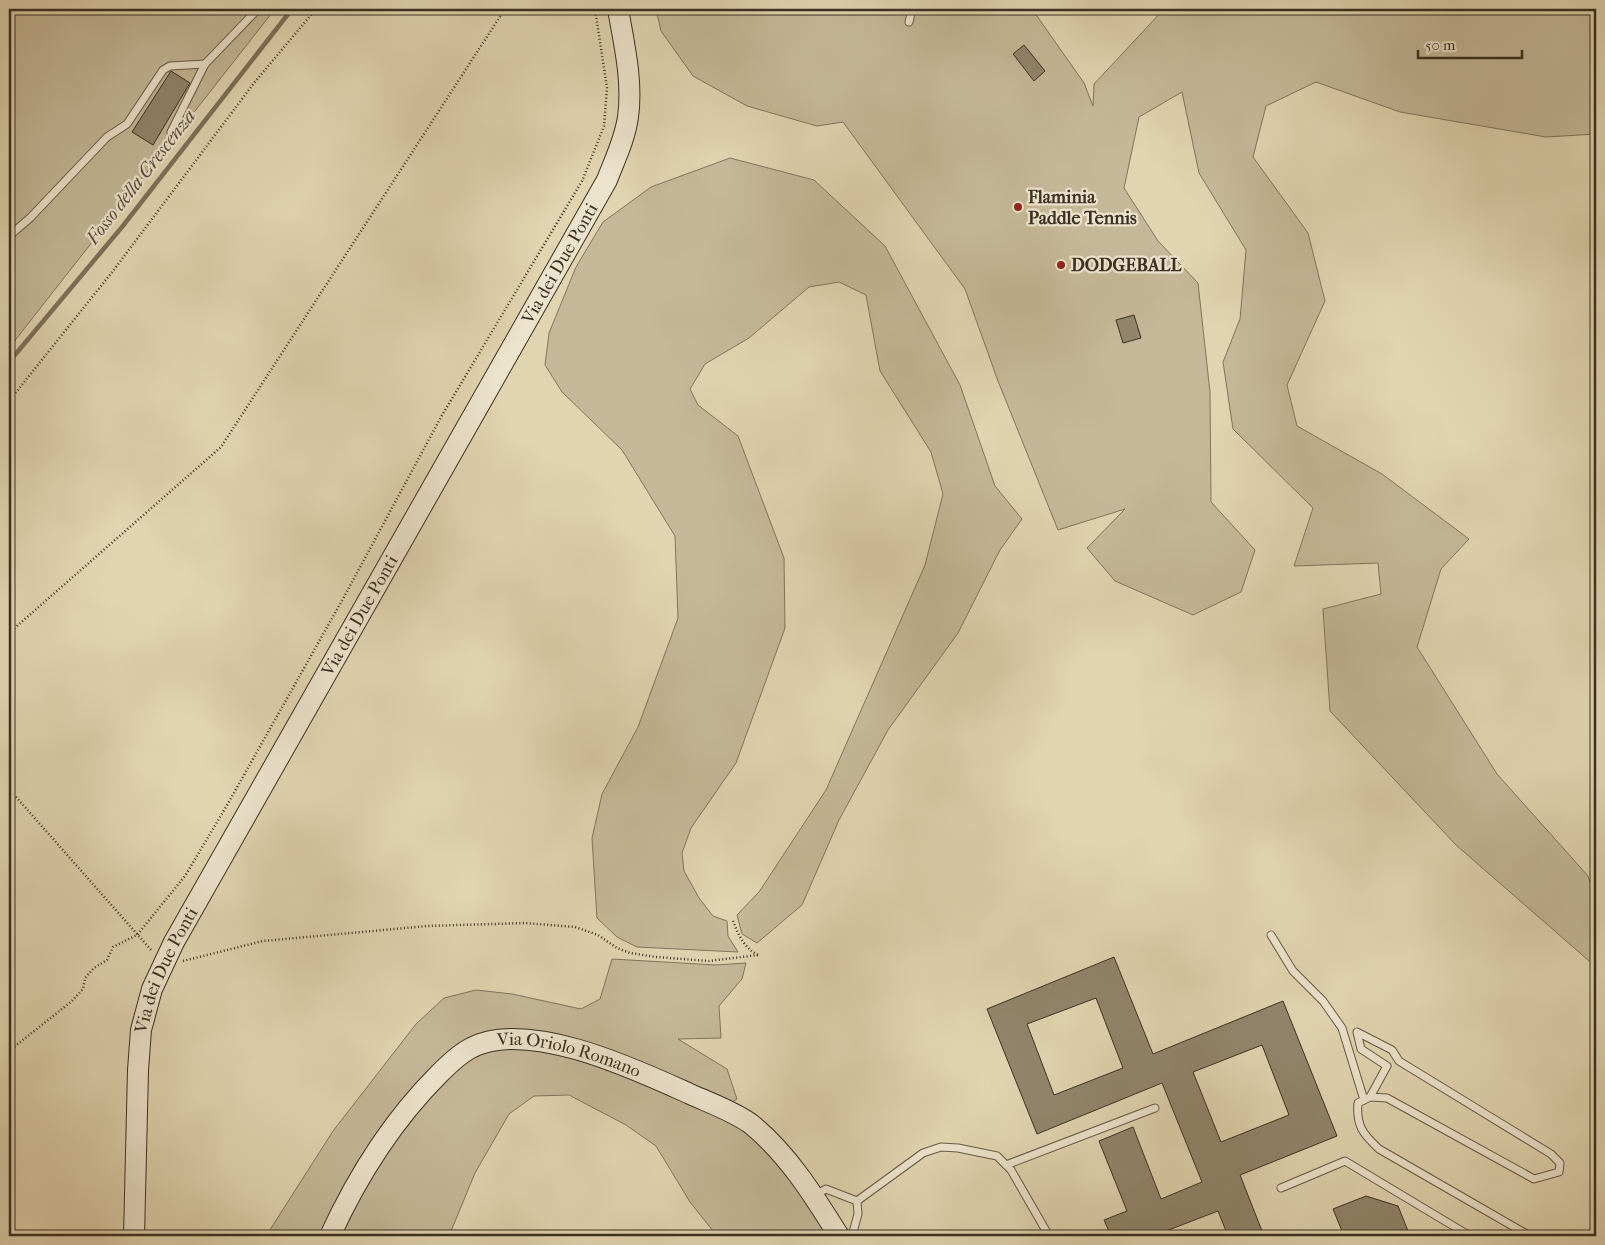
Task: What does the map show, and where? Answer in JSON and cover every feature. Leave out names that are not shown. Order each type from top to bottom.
[{"type":"street","name":"Via dei Due Ponti","points":[[134,1236],[138,1070],[141,1030],[152,989],[165,959],[607,180],[623,139],[628,117],[627,66],[618,9]]},
{"type":"street","name":"Via Oriolo Romano","points":[[330,1236],[356,1183],[401,1118],[429,1084],[470,1048],[502,1040],[520,1039],[552,1043],[630,1066],[724,1109],[750,1124],[776,1146],[813,1196],[839,1236]]},
{"type":"lane","points":[[171,132],[205,64],[258,9]]},
{"type":"lane","points":[[910,22],[912,9]]},
{"type":"lane","points":[[9,236],[30,218],[107,137],[127,124],[163,70],[170,66],[205,64]]},
{"type":"lane","points":[[1271,936],[1293,971],[1323,1001],[1342,1028],[1367,1098]]},
{"type":"lane","points":[[1367,1098],[1387,1098],[1534,1179],[1558,1172],[1560,1163],[1551,1154],[1399,1061],[1392,1050],[1358,1032],[1361,1048],[1387,1066]]},
{"type":"lane","points":[[1399,1061],[1387,1066],[1367,1098],[1358,1104],[1357,1119],[1366,1136],[1379,1149],[1530,1236]]},
{"type":"lane","points":[[1006,1165],[1155,1108]]},
{"type":"lane","points":[[857,1201],[923,1153],[941,1147],[958,1148],[997,1156],[1011,1170],[1049,1236]]},
{"type":"lane","points":[[1281,1188],[1345,1161],[1470,1236]]},
{"type":"lane","points":[[813,1196],[826,1189],[857,1201]]},
{"type":"lane","points":[[852,1236],[858,1214],[857,1201]]},
{"type":"path","points":[[9,409],[12,398],[17,391],[113,271],[254,83],[316,9]]},
{"type":"path","points":[[9,633],[221,447],[505,9]]},
{"type":"path","points":[[9,1050],[72,1001],[83,989],[85,978],[94,968],[107,960],[114,948],[138,935],[185,876],[226,808],[344,597],[441,418],[582,181],[604,126],[607,88],[595,9]]},
{"type":"path","points":[[9,413],[14,455],[14,467],[9,477]]},
{"type":"path","points":[[9,789],[138,935],[165,959],[190,961],[263,941],[427,926],[525,923],[575,927],[598,935],[617,948],[630,953],[656,957],[709,961],[758,955],[746,945],[737,933],[733,921]]},
{"type":"shaded area","points":[[9,9],[275,9],[9,348]]},
{"type":"shaded area","points":[[656,9],[1032,9],[1084,83],[1093,106],[1094,84],[1164,9],[1596,9],[1596,134],[1546,137],[1400,112],[1316,82],[1266,106],[1253,157],[1308,233],[1325,301],[1287,385],[1297,426],[1382,474],[1469,539],[1441,569],[1417,647],[1497,774],[1588,876],[1596,901],[1596,967],[1456,845],[1330,711],[1323,609],[1381,594],[1378,563],[1294,566],[1313,508],[1233,429],[1223,362],[1240,319],[1246,250],[1199,173],[1182,92],[1139,117],[1124,188],[1158,241],[1198,283],[1210,392],[1211,502],[1255,550],[1241,592],[1193,615],[1115,581],[1087,548],[1125,509],[1058,530],[998,381],[965,289],[843,122],[817,126],[747,106],[693,76],[661,31]]},
{"type":"shaded area","points":[[730,158],[814,180],[885,246],[960,385],[995,486],[1022,519],[1000,550],[958,633],[888,730],[839,820],[802,905],[757,943],[742,934],[737,915],[759,892],[826,790],[925,565],[943,494],[931,452],[880,371],[866,295],[839,282],[809,287],[749,338],[705,364],[690,389],[698,405],[738,436],[784,558],[785,628],[736,763],[691,828],[682,853],[684,871],[699,898],[713,916],[727,921],[728,936],[738,952],[637,947],[617,937],[597,918],[592,838],[602,794],[638,727],[678,618],[675,536],[622,450],[562,392],[545,365],[549,333],[576,267],[603,222],[651,187]]},
{"type":"shaded area","points":[[612,959],[716,965],[746,963],[742,979],[719,1006],[721,1038],[678,1039],[727,1069],[737,1099],[715,1113],[748,1131],[762,1143],[794,1182],[829,1236],[717,1236],[690,1202],[656,1146],[626,1125],[569,1095],[534,1096],[509,1114],[475,1173],[449,1236],[266,1236],[333,1131],[416,1024],[444,998],[476,990],[512,994],[581,1009],[600,999]]},
{"type":"building","points":[[1024,45],[1045,71],[1034,81],[1013,54]]},
{"type":"building","points":[[171,71],[190,83],[153,145],[132,132]]},
{"type":"building","points":[[1134,315],[1141,338],[1123,343],[1116,320]]},
{"type":"building","points":[[1114,957],[1153,1054],[1283,1001],[1337,1136],[1240,1175],[1264,1236],[1228,1236],[1218,1211],[1153,1236],[1111,1236],[1104,1220],[1127,1211],[1099,1141],[1133,1127],[1161,1199],[1202,1182],[1162,1083],[1037,1134],[987,1009]],"holes":[[[1096,998],[1123,1068],[1054,1095],[1027,1024]],[[1262,1045],[1289,1115],[1221,1142],[1193,1072]]]},
{"type":"building","points":[[1366,1196],[1398,1206],[1410,1236],[1344,1236],[1333,1209]]},
{"type":"waterway","name":"Fosso della Crescenza","points":[[9,362],[122,227],[292,9]]},
{"type":"place","name":"Flaminia Paddle Tennis","points":[[1018,207]]},
{"type":"place","name":"DODGEBALL","points":[[1061,265]]}]
